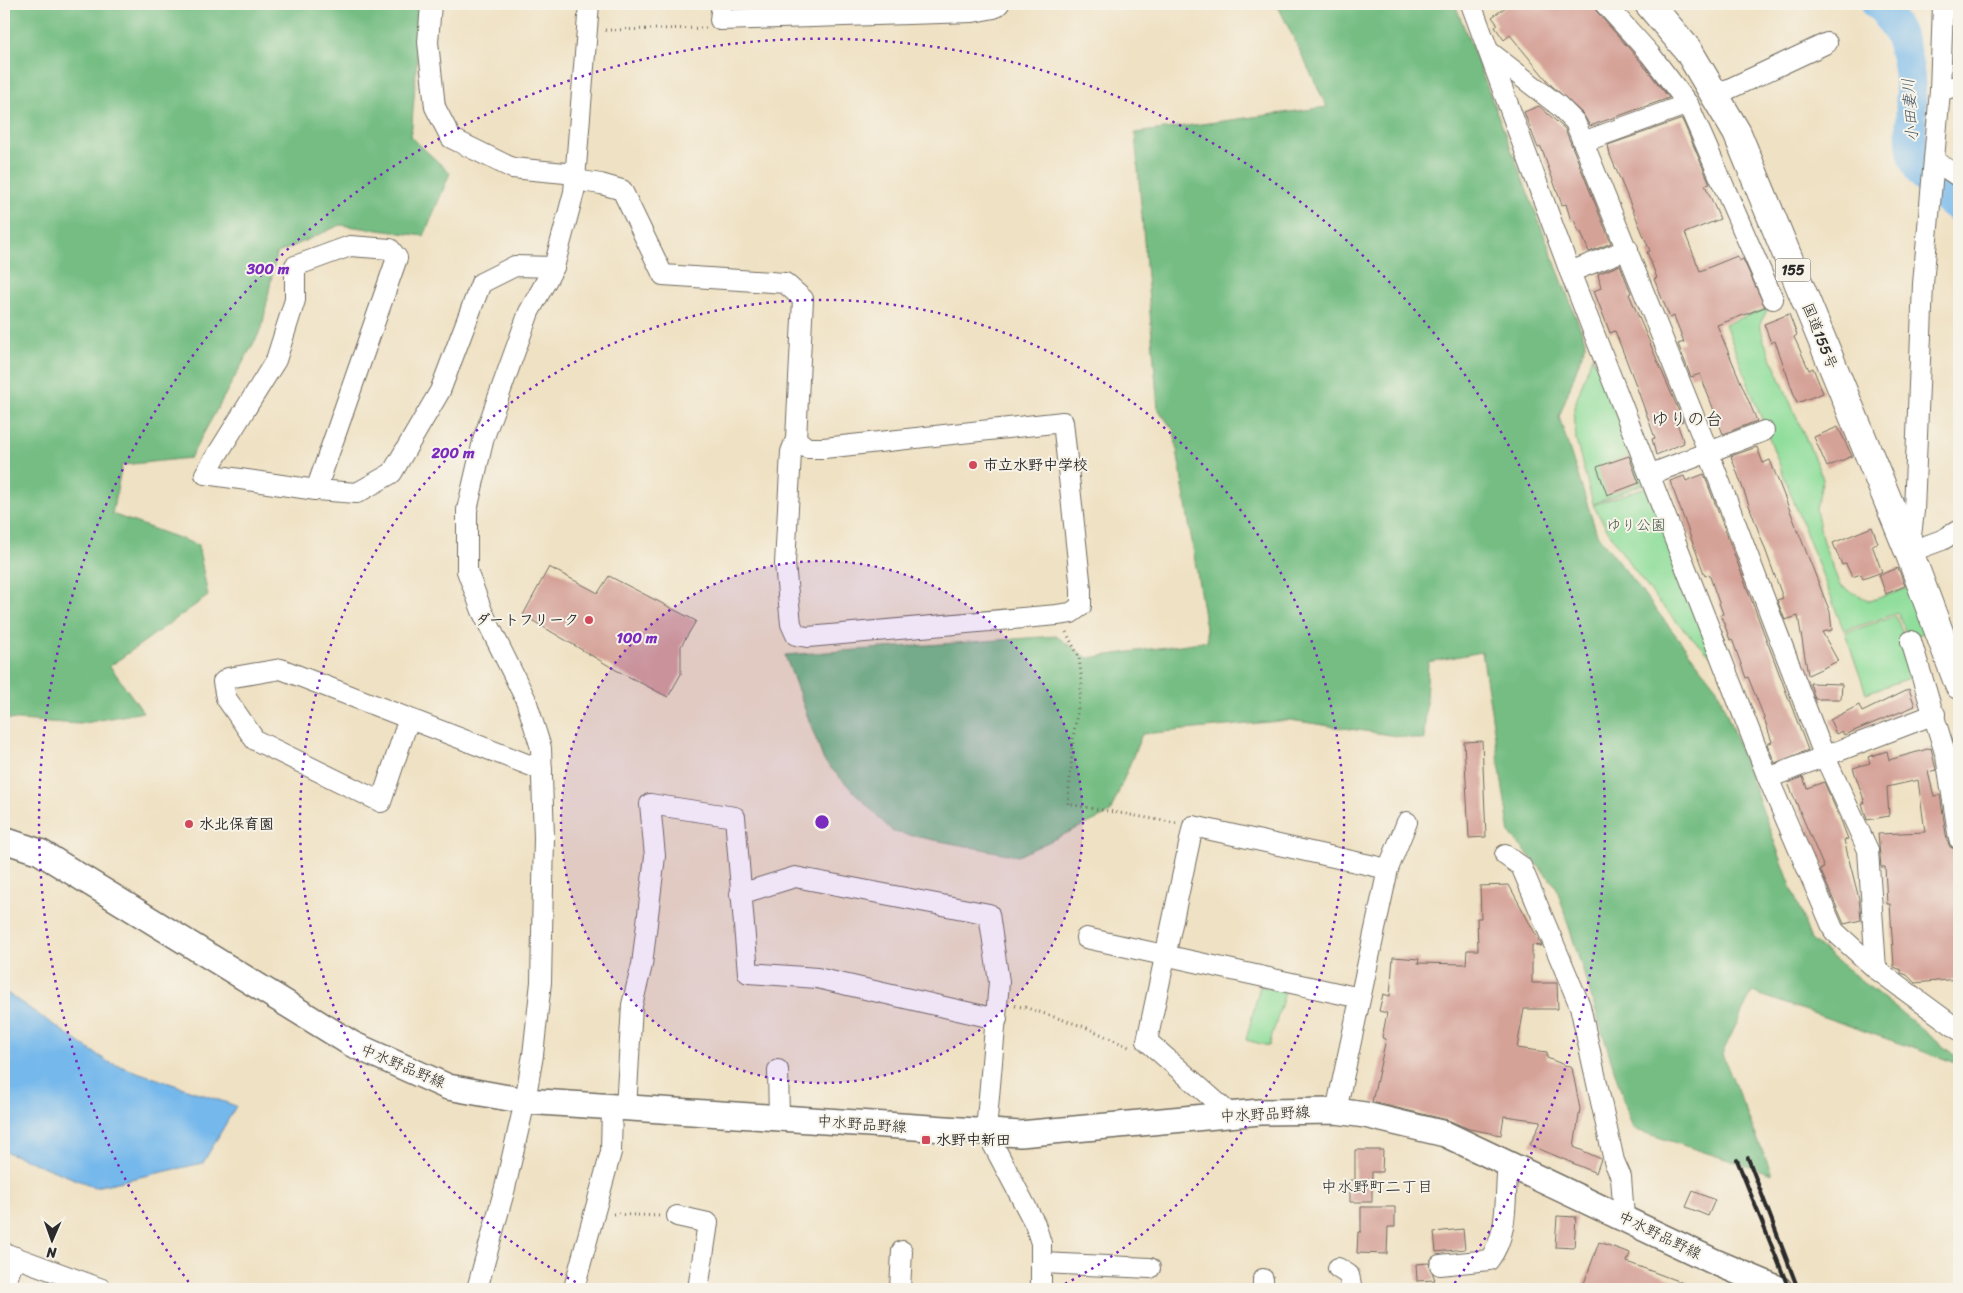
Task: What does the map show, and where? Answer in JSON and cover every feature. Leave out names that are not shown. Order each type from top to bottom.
[{"type":"highway","name":"国道155号","points":[[1649,4],[1688,50],[1738,133],[1909,552],[1959,685]]},
{"type":"main road","name":"中水野品野線","points":[[4,840],[49,857],[352,1044],[448,1087],[525,1101],[619,1109],[1020,1134],[1230,1114],[1336,1111],[1445,1134],[1624,1217],[1715,1262],[1780,1289]]},
{"type":"street","points":[[431,4],[428,42],[435,107],[451,138],[512,168],[576,177],[622,190],[663,275],[785,283],[803,299],[796,439],[791,452],[789,526],[785,564],[791,624],[796,635],[808,637],[1057,615],[1071,612],[1081,606],[1081,589],[1063,422],[824,448],[807,448],[796,439]]},
{"type":"street","points":[[477,1289],[483,1273],[525,1101],[541,982],[544,837],[541,748],[526,700],[482,611],[467,571],[467,510],[484,437],[529,312],[554,268],[576,177],[589,4]]},
{"type":"street","points":[[721,12],[851,10],[973,12],[994,8],[999,4]]},
{"type":"street","points":[[1471,4],[1491,53],[1509,108],[1570,272],[1768,778],[1834,930],[1876,969],[1959,1030]]},
{"type":"street","points":[[1605,4],[1650,54],[1688,104],[1773,299]]},
{"type":"street","points":[[1943,4],[1940,91],[1929,202],[1914,511],[1909,552],[1942,540],[1959,530]]},
{"type":"street","points":[[1716,95],[1827,42]]},
{"type":"street","points":[[1491,53],[1559,106],[1575,122],[1628,249],[1708,451],[1824,755],[1868,850],[1876,969]]},
{"type":"street","points":[[1940,91],[1959,85]]},
{"type":"street","points":[[1583,142],[1688,104]]},
{"type":"street","points":[[1934,165],[1959,177]]},
{"type":"street","points":[[316,490],[397,258],[390,249],[350,246],[295,266],[295,300],[276,360],[205,474],[316,490],[358,493],[392,473],[440,391],[481,283],[515,266],[554,268]]},
{"type":"street","points":[[1570,272],[1628,249]]},
{"type":"street","points":[[1650,474],[1764,431]]},
{"type":"street","points":[[1910,641],[1935,714],[1951,779],[1959,839]]},
{"type":"street","points":[[408,721],[381,802],[255,740],[226,698],[222,682],[228,678],[281,669],[542,770]]},
{"type":"street","points":[[1768,778],[1935,714]]},
{"type":"street","points":[[574,1288],[611,1152],[619,1109],[632,1005],[642,965],[655,856],[650,804],[735,817],[748,972],[817,978],[997,1012]]},
{"type":"street","points":[[1336,1111],[1388,869],[1407,822]]},
{"type":"street","points":[[1230,1114],[1147,1041],[1193,826],[1388,869]]},
{"type":"street","points":[[1505,855],[1521,866],[1580,1006],[1614,1161],[1621,1177],[1624,1217]]},
{"type":"street","points":[[740,894],[795,877],[989,914],[999,982],[986,1131],[1035,1224],[1042,1263],[1041,1289]]},
{"type":"street","points":[[1086,938],[1360,998]]},
{"type":"street","points":[[778,1070],[780,1118]]},
{"type":"street","points":[[1440,1265],[1489,1260],[1497,1250],[1503,1232],[1508,1164]]},
{"type":"street","points":[[677,1216],[708,1223],[698,1289]]},
{"type":"street","points":[[900,1289],[902,1251]]},
{"type":"street","points":[[4,1287],[9,1255],[102,1289]]},
{"type":"street","points":[[1042,1263],[1150,1268]]},
{"type":"street","points":[[1338,1268],[1350,1275],[1352,1289]]},
{"type":"path","points":[[587,29],[712,28],[721,12]]},
{"type":"path","points":[[1057,615],[1079,657],[1082,683],[1073,738],[1068,804],[1193,826]]},
{"type":"path","points":[[997,1012],[1024,1006],[1085,1027],[1130,1048],[1147,1041]]},
{"type":"path","points":[[594,1213],[677,1216]]},
{"type":"green space","points":[[4,4],[421,4],[411,137],[450,173],[424,236],[340,225],[276,254],[262,328],[190,458],[122,465],[112,514],[198,545],[208,596],[110,666],[143,712],[80,724],[4,719]]},
{"type":"green space","points":[[1270,4],[1455,4],[1586,343],[1559,417],[1597,534],[1717,688],[1811,940],[1959,1059],[1959,1064],[1752,992],[1722,1054],[1772,1174],[1633,1129],[1556,886],[1510,834],[1482,652],[1428,662],[1424,740],[1290,720],[1142,734],[1110,813],[1018,856],[893,832],[824,761],[785,655],[1056,636],[1088,658],[1208,641],[1174,431],[1158,409],[1135,133],[1327,107],[1279,8]]},
{"type":"green space","points":[[1768,308],[1760,324],[1764,341],[1823,479],[1816,509],[1823,542],[1840,586],[1870,601],[1914,586],[1932,630],[1908,638],[1898,613],[1844,631],[1725,324]]},
{"type":"green space","points":[[1592,356],[1648,482],[1593,504],[1576,440],[1574,407]]},
{"type":"green space","name":"ゆり公園","points":[[1649,486],[1713,657],[1678,623],[1632,567],[1593,505]]},
{"type":"green space","points":[[1896,616],[1918,675],[1866,693],[1845,633]]},
{"type":"green space","points":[[1260,986],[1285,992],[1269,1046],[1246,1040]]},
{"type":"water","points":[[4,991],[108,1062],[236,1106],[203,1163],[95,1187],[4,1151]]},
{"type":"building","points":[[1510,4],[1590,4],[1641,62],[1669,98],[1590,126],[1583,114],[1551,85],[1510,35],[1504,40],[1495,27],[1498,25],[1492,17]]},
{"type":"building","points":[[1539,106],[1565,129],[1611,243],[1589,252],[1581,232],[1579,232],[1574,220],[1571,221],[1566,204],[1562,205],[1541,147],[1538,148],[1524,112]]},
{"type":"building","points":[[1682,119],[1710,184],[1705,185],[1720,219],[1685,233],[1700,271],[1737,256],[1739,261],[1743,259],[1765,307],[1717,325],[1757,421],[1723,434],[1700,374],[1691,377],[1678,344],[1684,342],[1674,316],[1670,318],[1654,279],[1657,278],[1647,252],[1650,251],[1610,155],[1608,145]]},
{"type":"building","points":[[1620,265],[1631,293],[1629,294],[1683,421],[1677,423],[1684,443],[1656,455],[1652,439],[1655,438],[1634,380],[1615,331],[1610,333],[1594,291],[1601,288],[1598,274]]},
{"type":"building","points":[[1789,314],[1797,335],[1794,337],[1809,370],[1813,368],[1823,393],[1797,403],[1775,341],[1771,343],[1764,324]]},
{"type":"building","points":[[1838,427],[1852,456],[1827,467],[1814,437]]},
{"type":"building","points":[[1757,447],[1763,463],[1770,460],[1830,612],[1832,630],[1822,632],[1838,661],[1808,675],[1798,616],[1785,620],[1777,600],[1783,598],[1731,456]]},
{"type":"building","points":[[1629,456],[1639,483],[1607,495],[1597,467]]},
{"type":"building","points":[[1704,474],[1808,750],[1775,763],[1767,744],[1772,742],[1762,712],[1748,677],[1746,678],[1732,639],[1730,640],[1709,574],[1705,576],[1670,481],[1684,476],[1686,481]]},
{"type":"building","points":[[1872,527],[1878,543],[1872,545],[1882,572],[1863,579],[1861,574],[1852,577],[1846,564],[1842,565],[1833,543]]},
{"type":"building","name":"ダートフリーク","points":[[549,567],[598,593],[609,576],[696,621],[681,646],[681,674],[668,697],[616,670],[523,615]]},
{"type":"building","points":[[1898,568],[1905,586],[1886,594],[1879,575]]},
{"type":"building","points":[[1810,683],[1842,684],[1841,699],[1815,699]]},
{"type":"building","points":[[1909,689],[1915,706],[1844,735],[1842,731],[1836,734],[1830,720],[1859,705],[1862,712]]},
{"type":"building","points":[[1482,741],[1486,837],[1469,838],[1464,742]]},
{"type":"building","points":[[1931,748],[1936,770],[1928,772],[1934,796],[1940,795],[1947,841],[1950,847],[1957,850],[1959,869],[1959,979],[1915,983],[1907,975],[1901,973],[1901,970],[1894,967],[1890,904],[1887,904],[1885,867],[1881,867],[1878,834],[1925,832],[1918,780],[1887,787],[1889,816],[1867,820],[1862,803],[1865,803],[1853,768],[1870,763],[1868,757],[1887,751],[1889,760]]},
{"type":"building","points":[[1803,777],[1807,788],[1824,782],[1842,823],[1848,839],[1844,840],[1859,899],[1861,920],[1844,924],[1820,869],[1824,868],[1788,783]]},
{"type":"building","points":[[1509,885],[1542,946],[1532,945],[1532,983],[1557,983],[1558,1009],[1524,1009],[1517,1048],[1547,1052],[1547,1058],[1572,1068],[1580,1109],[1574,1147],[1601,1159],[1596,1173],[1530,1145],[1541,1121],[1504,1116],[1501,1135],[1469,1129],[1448,1120],[1372,1102],[1386,1039],[1382,1038],[1387,1013],[1379,1011],[1383,994],[1390,996],[1393,957],[1419,959],[1418,963],[1466,964],[1467,950],[1478,950],[1477,918],[1481,918],[1480,886]]},
{"type":"building","points":[[1355,1150],[1383,1150],[1382,1172],[1372,1172],[1372,1202],[1350,1202],[1350,1180],[1355,1180]]},
{"type":"building","points":[[1693,1191],[1715,1200],[1708,1216],[1686,1207]]},
{"type":"building","points":[[1361,1207],[1395,1207],[1395,1227],[1388,1227],[1387,1254],[1357,1253],[1358,1232],[1361,1232]]},
{"type":"building","points":[[1557,1216],[1576,1217],[1574,1248],[1555,1247]]},
{"type":"building","points":[[1463,1229],[1465,1249],[1436,1252],[1434,1232]]},
{"type":"building","points":[[1599,1242],[1630,1253],[1627,1262],[1699,1289],[1582,1289]]},
{"type":"building","points":[[1429,1263],[1435,1280],[1417,1281],[1416,1264]]},
{"type":"waterway","name":"小田妻川","points":[[1877,4],[1895,27],[1906,54],[1910,84],[1914,158],[1924,176],[1943,196],[1959,208]]},
{"type":"railway","points":[[1748,1158],[1798,1289]]},
{"type":"railway","points":[[1737,1160],[1789,1289]]},
{"type":"place","name":"市立水野中学校","points":[[973,465]]},
{"type":"place","name":"ダートフリーク","points":[[589,620]]},
{"type":"place","name":"水北保育園","points":[[189,824]]},
{"type":"place","name":"水野中新田","points":[[926,1140]]},
{"type":"district","name":"ゆりの台","points":[[1687,419]]},
{"type":"district","name":"中水野町二丁目","points":[[1377,1186]]}]
